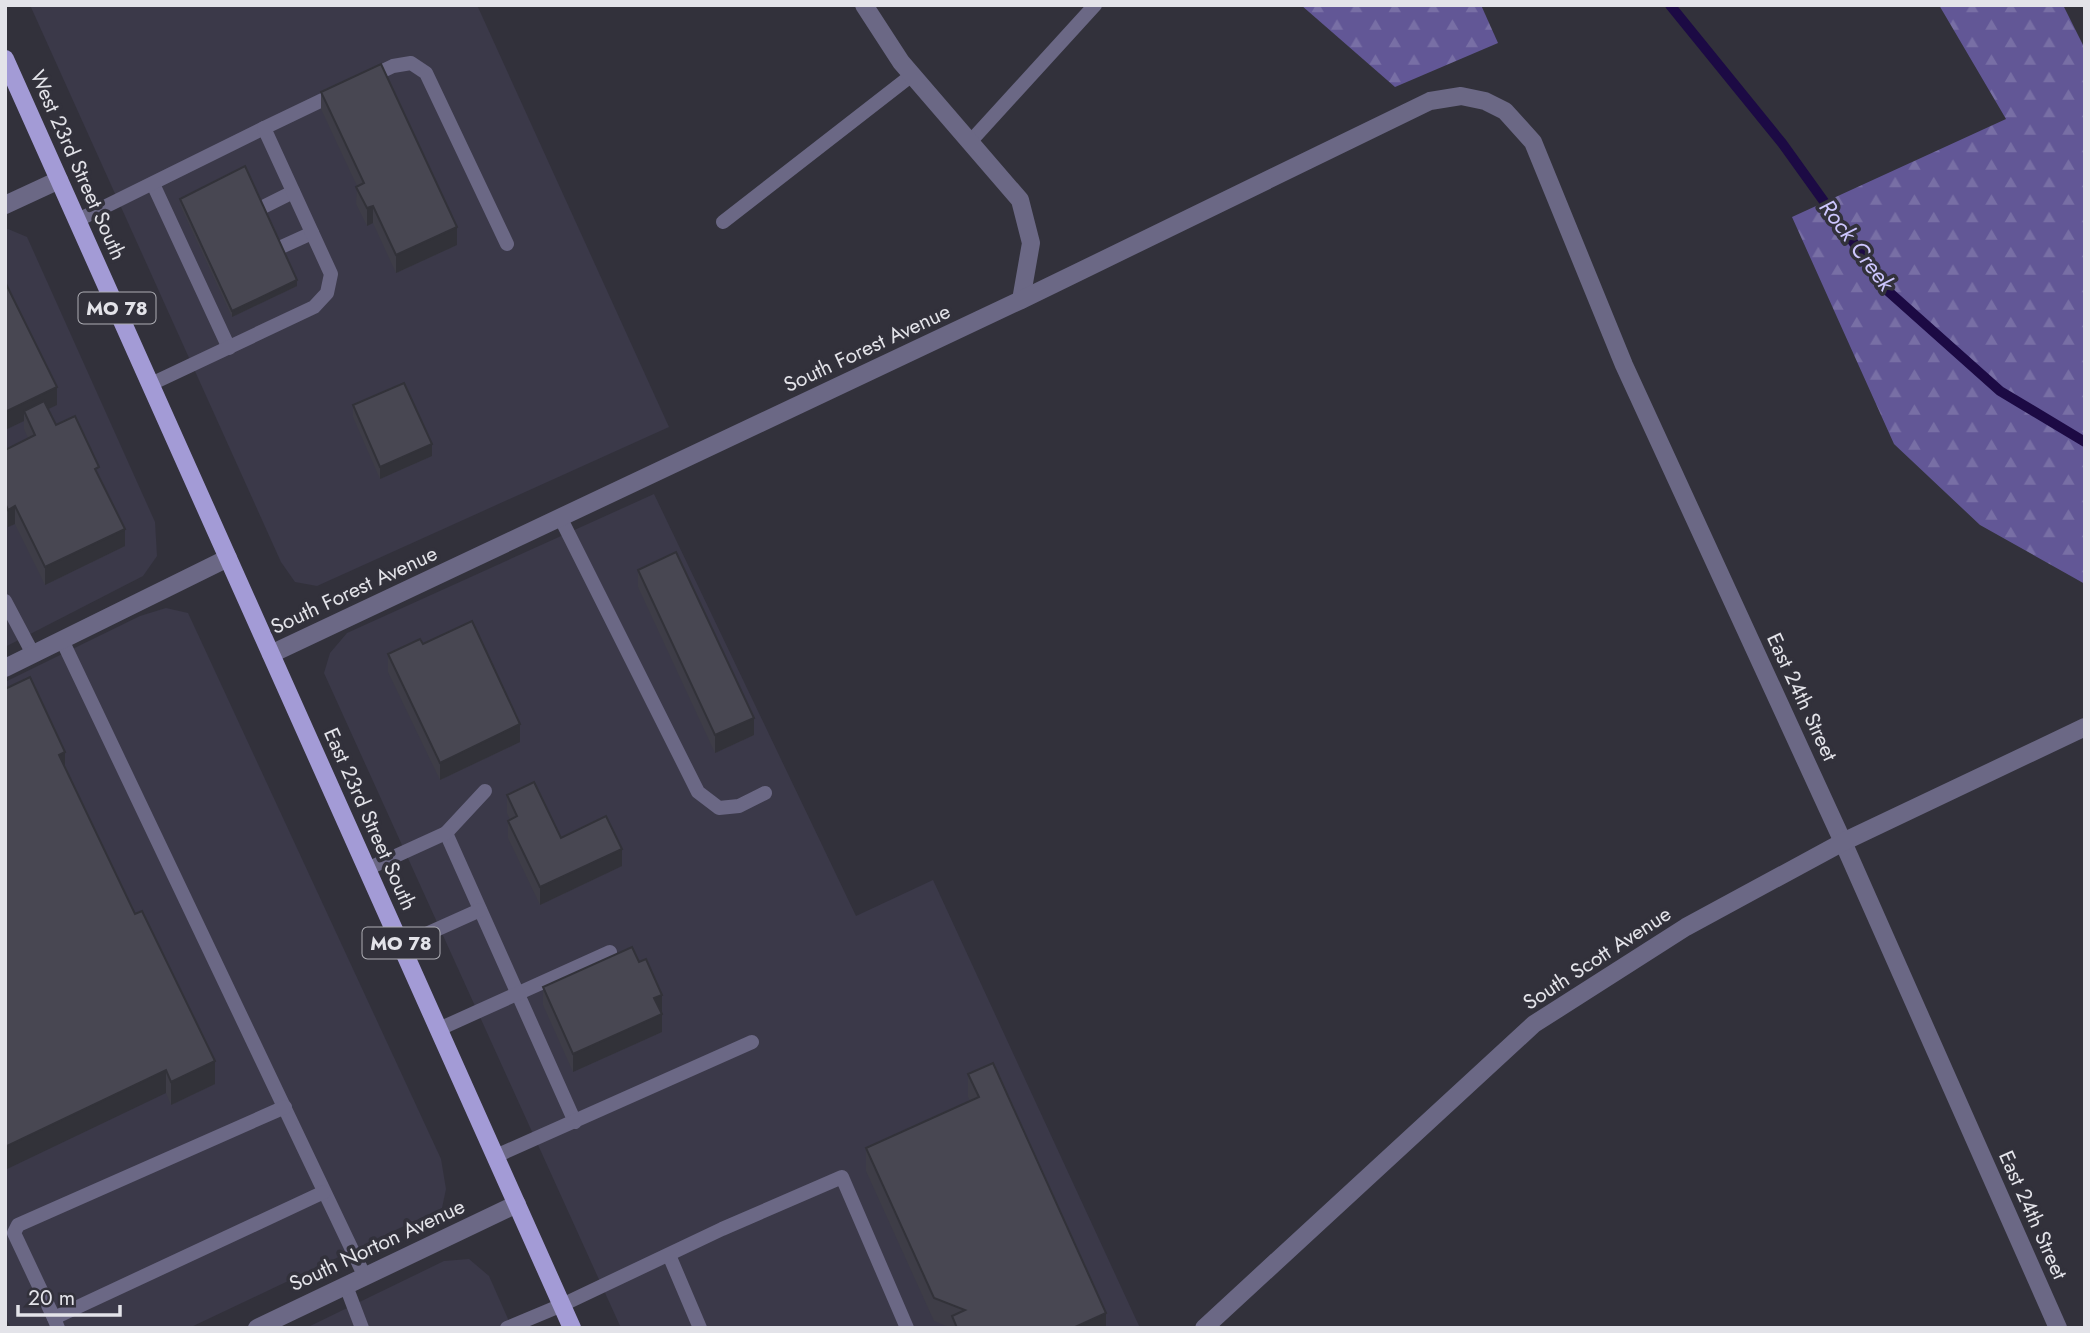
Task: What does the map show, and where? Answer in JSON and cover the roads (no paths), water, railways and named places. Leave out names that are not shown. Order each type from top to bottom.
[{"type":"main road","name":"West 23rd Street South","points":[[5,59],[228,558]]},
{"type":"main road","name":"East 23rd Street South","points":[[228,558],[572,1328]]},
{"type":"street","points":[[864,5],[901,62],[1020,200],[1031,243],[1021,300]]},
{"type":"street","name":"South Forest Avenue","points":[[271,654],[1021,300],[1430,101],[1461,96],[1485,101]]},
{"type":"street","name":"East 24th Street","points":[[1485,101],[1505,111],[1533,142],[1624,365],[1843,842],[2058,1328]]},
{"type":"street","points":[[5,205],[59,180]]},
{"type":"street","points":[[5,668],[228,558]]},
{"type":"street","name":"South Scott Avenue","points":[[1204,1328],[1534,1024],[1686,927],[1843,842],[2085,727]]},
{"type":"street","name":"South Norton Avenue","points":[[257,1328],[517,1204]]},
{"type":"lane","points":[[970,142],[1095,5]]},
{"type":"lane","points":[[78,220],[393,66],[411,63],[426,73],[507,244]]},
{"type":"lane","points":[[723,222],[912,75]]},
{"type":"lane","points":[[151,384],[314,307],[327,293],[331,274],[264,128]]},
{"type":"lane","points":[[153,184],[189,242],[201,287],[229,348]]},
{"type":"lane","points":[[261,208],[293,192]]},
{"type":"lane","points":[[279,248],[312,233]]},
{"type":"lane","points":[[201,287],[215,280]]},
{"type":"lane","points":[[561,517],[698,792],[719,808],[739,806],[765,793]]},
{"type":"lane","points":[[5,601],[33,654]]},
{"type":"lane","points":[[62,640],[366,1276]]},
{"type":"lane","points":[[367,869],[446,833],[485,791]]},
{"type":"lane","points":[[446,833],[575,1122]]},
{"type":"lane","points":[[401,945],[480,911]]},
{"type":"lane","points":[[439,1029],[610,952]]},
{"type":"lane","points":[[496,1157],[752,1042]]},
{"type":"lane","points":[[285,1107],[18,1225],[13,1233],[56,1323],[324,1192]]},
{"type":"lane","points":[[507,1328],[562,1306],[842,1177],[907,1328]]},
{"type":"lane","points":[[668,1255],[700,1328]]},
{"type":"lane","points":[[346,1286],[362,1328]]},
{"type":"waterway","name":"Rock Creek","points":[[1670,5],[1782,143],[1889,292],[2000,391],[2085,442]]}]
